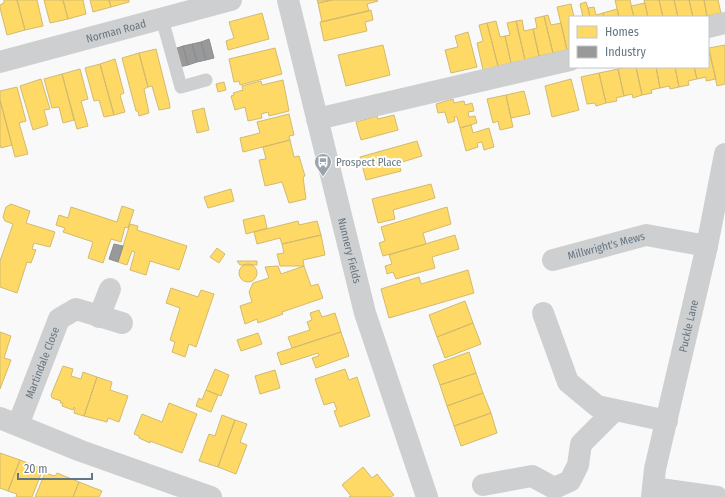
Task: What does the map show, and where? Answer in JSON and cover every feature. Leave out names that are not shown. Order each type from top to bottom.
[{"type":"street","name":"Norman Road","points":[[0,62],[231,0]]},
{"type":"street","name":"Nunnery Fields","points":[[288,0],[365,313],[427,497]]},
{"type":"street","points":[[709,27],[725,23]]},
{"type":"street","points":[[318,120],[569,60]]},
{"type":"street","name":"Puckle Lane","points":[[652,493],[655,469],[707,246],[725,154]]},
{"type":"street","name":"Millwright's Mews","points":[[553,260],[646,234],[707,246]]},
{"type":"street","points":[[99,317],[110,289]]},
{"type":"street","name":"Martindale Close","points":[[9,421],[59,319],[76,309],[122,323]]},
{"type":"street","points":[[544,314],[568,382],[597,406],[614,411],[667,421]]},
{"type":"street","points":[[483,485],[532,476],[554,488],[570,481],[578,465],[581,444],[614,411]]},
{"type":"street","points":[[9,421],[81,451],[211,497]]},
{"type":"street","points":[[652,493],[717,497]]},
{"type":"lane","points":[[162,19],[181,87],[206,80]]},
{"type":"building: Homes","points":[[4,0],[17,0],[25,30],[7,35],[0,8],[0,5],[4,3]]},
{"type":"building: Homes","points":[[17,0],[37,0],[43,26],[25,30]]},
{"type":"building: Homes","points":[[44,0],[63,0],[68,19],[50,23]]},
{"type":"building: Homes","points":[[63,0],[83,0],[86,14],[68,19]]},
{"type":"building: Homes","points":[[90,0],[109,0],[111,7],[93,12]]},
{"type":"building: Homes","points":[[109,0],[129,0],[129,2],[111,7]]},
{"type":"building: Homes","points":[[317,0],[332,0],[318,3]]},
{"type":"building: Homes","points":[[332,0],[378,1],[367,4],[369,11],[322,22],[318,3]]},
{"type":"building: Homes","points":[[615,0],[630,0],[634,16],[619,16]]},
{"type":"building: Homes","points":[[644,0],[659,0],[663,16],[648,16]]},
{"type":"building: Homes","points":[[659,0],[674,0],[678,16],[663,16]]},
{"type":"building: Homes","points":[[674,0],[689,0],[693,16],[678,16]]},
{"type":"building: Homes","points":[[689,0],[704,0],[707,16],[693,16]]},
{"type":"building: Homes","points":[[704,0],[718,0],[721,13],[707,16]]},
{"type":"building: Homes","points":[[586,2],[590,16],[583,16],[580,4]]},
{"type":"building: Homes","points":[[645,3],[648,16],[634,16],[631,6]]},
{"type":"building: Homes","points":[[571,4],[574,16],[569,16],[569,49],[567,50],[557,7]]},
{"type":"building: Homes","points":[[594,7],[596,15],[603,13],[604,16],[590,16],[588,8]]},
{"type":"building: Homes","points":[[617,9],[619,16],[604,16],[603,13]]},
{"type":"building: Homes","points":[[371,10],[373,20],[365,22],[367,31],[324,41],[320,22]]},
{"type":"building: Homes","points":[[262,13],[269,39],[228,50],[226,41],[234,38],[229,22]]},
{"type":"building: Homes","points":[[548,15],[551,25],[561,23],[567,50],[553,53],[544,16]]},
{"type":"building: Homes","points":[[544,16],[553,53],[539,56],[533,29],[537,28],[535,18]]},
{"type":"building: Homes","points":[[522,20],[524,31],[533,29],[539,56],[525,60],[516,21]]},
{"type":"building: Homes","points":[[496,21],[500,37],[505,36],[511,63],[498,66],[487,23]]},
{"type":"building: Homes","points":[[516,21],[525,60],[511,63],[505,36],[510,35],[507,23]]},
{"type":"building: Homes","points":[[487,23],[498,66],[483,70],[477,43],[483,41],[479,25]]},
{"type":"building: Homes","points":[[468,32],[477,67],[451,73],[445,50],[458,47],[455,36]]},
{"type":"building: Homes","points":[[383,45],[390,75],[346,86],[338,55]]},
{"type":"building: Homes","points":[[725,45],[725,84],[717,86],[709,48]]},
{"type":"building: Homes","points":[[275,48],[282,74],[240,85],[239,81],[234,82],[229,59]]},
{"type":"building: Homes","points":[[156,49],[170,108],[159,110],[152,86],[148,87],[139,53]]},
{"type":"building: Homes","points":[[709,52],[716,79],[706,81],[706,77],[697,79],[694,68],[709,68]]},
{"type":"building: Homes","points":[[139,53],[148,87],[144,89],[149,113],[139,116],[138,111],[136,111],[122,58]]},
{"type":"building: Homes","points":[[115,59],[124,93],[120,95],[125,112],[114,115],[100,64]]},
{"type":"building: Homes","points":[[100,64],[114,115],[104,117],[99,100],[94,101],[85,68]]},
{"type":"building: Homes","points":[[636,68],[642,95],[633,98],[632,94],[624,96],[618,69]]},
{"type":"building: Homes","points":[[636,68],[656,68],[660,88],[651,90],[652,93],[642,95]]},
{"type":"building: Homes","points":[[656,68],[675,68],[679,87],[670,89],[669,86],[660,88]]},
{"type":"building: Homes","points":[[675,68],[694,68],[697,79],[688,81],[689,85],[679,87]]},
{"type":"building: Homes","points":[[80,69],[88,99],[81,101],[88,126],[77,129],[62,74]]},
{"type":"building: Homes","points":[[618,69],[624,96],[616,98],[617,101],[606,103],[599,73]]},
{"type":"building: Homes","points":[[599,73],[606,103],[596,106],[595,103],[587,104],[581,77]]},
{"type":"building: Homes","points":[[62,74],[74,120],[63,123],[59,107],[52,108],[44,79]]},
{"type":"building: Homes","points":[[41,79],[50,109],[44,110],[48,125],[33,130],[20,86]]},
{"type":"building: Homes","points":[[571,79],[579,110],[552,117],[545,86]]},
{"type":"building: Homes","points":[[283,80],[289,111],[269,116],[268,112],[261,114],[262,118],[248,121],[245,107],[235,110],[231,96],[234,95],[233,93],[243,90],[242,86],[261,81],[262,85]]},
{"type":"building: Homes","points":[[224,82],[226,90],[218,92],[216,84]]},
{"type":"building: Homes","points":[[17,87],[26,121],[19,123],[28,154],[15,157],[0,100],[0,91]]},
{"type":"building: Homes","points":[[524,91],[530,114],[511,118],[506,95]]},
{"type":"building: Homes","points":[[506,95],[513,127],[500,130],[498,121],[493,123],[487,99]]},
{"type":"building: Homes","points":[[453,99],[454,103],[464,101],[465,105],[472,103],[474,111],[468,112],[469,117],[475,116],[477,123],[460,128],[457,117],[454,117],[455,121],[448,123],[445,112],[438,113],[436,104]]},
{"type":"building: Homes","points":[[0,100],[12,145],[1,148],[0,145]]},
{"type":"building: Homes","points":[[204,108],[209,130],[197,133],[192,111]]},
{"type":"building: Homes","points":[[289,114],[294,135],[289,136],[290,140],[243,152],[240,138],[260,133],[257,122]]},
{"type":"building: Homes","points":[[394,115],[398,130],[361,140],[356,122],[377,116],[378,119]]},
{"type":"building: Homes","points":[[471,125],[473,133],[489,128],[494,147],[484,150],[482,142],[477,143],[478,147],[466,151],[460,128]]},
{"type":"building: Homes","points":[[290,140],[294,157],[299,156],[305,176],[303,177],[306,199],[289,203],[282,182],[265,186],[259,160],[266,159],[263,147]]},
{"type":"building: Homes","points":[[417,141],[422,156],[399,163],[401,171],[366,180],[360,157]]},
{"type":"building: Homes","points":[[431,184],[435,198],[393,210],[395,219],[378,223],[372,199]]},
{"type":"building: Homes","points":[[231,189],[234,201],[208,208],[204,197]]},
{"type":"building: Homes","points":[[11,204],[30,211],[26,223],[55,232],[50,247],[34,243],[32,249],[36,250],[31,263],[27,262],[17,293],[0,287],[0,261],[13,224],[5,221],[3,217],[6,207]]},
{"type":"building: Homes","points":[[122,206],[134,210],[128,228],[125,227],[121,242],[111,239],[103,263],[88,258],[93,242],[63,232],[65,228],[56,225],[59,215],[68,218],[71,207],[117,222]]},
{"type":"building: Homes","points":[[447,207],[451,224],[423,233],[426,244],[383,256],[379,243],[385,241],[381,227]]},
{"type":"building: Homes","points":[[264,215],[267,228],[246,234],[243,220]]},
{"type":"building: Homes","points":[[298,221],[299,225],[317,221],[321,235],[282,244],[280,238],[257,244],[254,232]]},
{"type":"building: Homes","points":[[130,224],[138,226],[137,230],[187,246],[179,270],[150,261],[146,275],[130,270],[135,252],[132,251],[127,265],[118,262]]},
{"type":"building: Homes","points":[[321,235],[325,255],[303,260],[304,266],[280,266],[277,254],[284,253],[282,244]]},
{"type":"building: Homes","points":[[455,235],[459,249],[432,257],[435,268],[396,279],[393,272],[387,274],[385,266],[392,264],[389,255]]},
{"type":"building: Homes","points":[[217,248],[225,254],[219,263],[210,257]]},
{"type":"building: Homes","points":[[237,261],[257,261],[257,265],[240,265]]},
{"type":"building: Homes","points":[[248,264],[254,267],[257,273],[254,279],[248,282],[242,279],[239,273],[242,267]]},
{"type":"building: Homes","points":[[278,266],[281,274],[304,266],[311,286],[318,284],[323,298],[282,312],[283,314],[258,323],[257,319],[245,324],[240,306],[252,302],[249,292],[253,283],[269,278],[265,267]]},
{"type":"building: Homes","points":[[468,270],[474,293],[389,318],[381,289],[419,277],[421,284]]},
{"type":"building: Homes","points":[[171,288],[198,297],[201,290],[214,294],[196,347],[189,344],[185,357],[172,352],[175,342],[170,340],[180,308],[166,303]]},
{"type":"building: Homes","points":[[465,301],[473,323],[437,337],[429,315]]},
{"type":"building: Homes","points":[[319,310],[322,317],[335,313],[341,332],[292,348],[288,337],[310,330],[307,322],[312,320],[310,313]]},
{"type":"building: Homes","points":[[473,323],[481,344],[445,358],[437,337]]},
{"type":"building: Homes","points":[[0,332],[11,336],[4,358],[11,360],[0,389]]},
{"type":"building: Homes","points":[[341,332],[349,356],[316,368],[312,358],[319,356],[318,353],[281,365],[277,353]]},
{"type":"building: Homes","points":[[258,333],[262,344],[241,351],[237,340]]},
{"type":"building: Homes","points":[[469,352],[476,373],[440,385],[433,365]]},
{"type":"building: Homes","points":[[63,366],[73,369],[71,376],[81,379],[83,372],[97,377],[84,416],[74,413],[74,407],[73,410],[62,406],[63,403],[60,403],[61,401],[52,398],[51,395]]},
{"type":"building: Homes","points":[[215,369],[229,375],[221,396],[206,390]]},
{"type":"building: Homes","points":[[345,369],[349,380],[357,377],[370,416],[340,427],[334,411],[337,410],[334,402],[324,405],[315,379]]},
{"type":"building: Homes","points":[[275,370],[280,388],[260,394],[255,376]]},
{"type":"building: Homes","points":[[476,373],[483,393],[447,406],[440,385]]},
{"type":"building: Homes","points":[[97,377],[112,382],[110,390],[128,396],[119,422],[108,418],[107,422],[84,416]]},
{"type":"building: Homes","points":[[206,390],[218,395],[211,412],[196,406],[199,398],[202,400]]},
{"type":"building: Homes","points":[[483,393],[491,413],[454,426],[447,406]]},
{"type":"building: Homes","points":[[169,403],[197,414],[182,453],[150,441],[150,443],[134,434],[142,414],[162,422]]},
{"type":"building: Homes","points":[[491,413],[497,433],[461,446],[454,426]]},
{"type":"building: Homes","points":[[222,415],[235,420],[218,467],[199,461],[209,434],[215,436]]},
{"type":"building: Homes","points":[[235,420],[247,424],[240,442],[247,445],[236,474],[218,467]]},
{"type":"building: Homes","points":[[0,453],[20,460],[8,491],[0,488]]},
{"type":"building: Homes","points":[[20,460],[43,469],[32,497],[16,497],[17,494],[8,491]]},
{"type":"building: Homes","points":[[363,467],[372,478],[377,474],[394,495],[391,497],[349,497],[351,496],[342,485]]},
{"type":"building: Homes","points":[[45,473],[55,476],[57,473],[79,482],[73,497],[35,497]]},
{"type":"building: Homes","points":[[79,482],[102,491],[99,497],[73,497]]},
{"type":"building: Industry","points":[[209,39],[214,58],[206,60],[201,42]]},
{"type":"building: Industry","points":[[201,42],[206,60],[197,62],[192,44]]},
{"type":"building: Industry","points":[[192,44],[197,62],[188,65],[183,46]]},
{"type":"building: Industry","points":[[183,46],[188,65],[179,67],[174,49]]},
{"type":"building: Industry","points":[[114,244],[123,246],[118,262],[109,259]]},
{"type":"place","name":"Prospect Place","points":[[323,177]]}]
